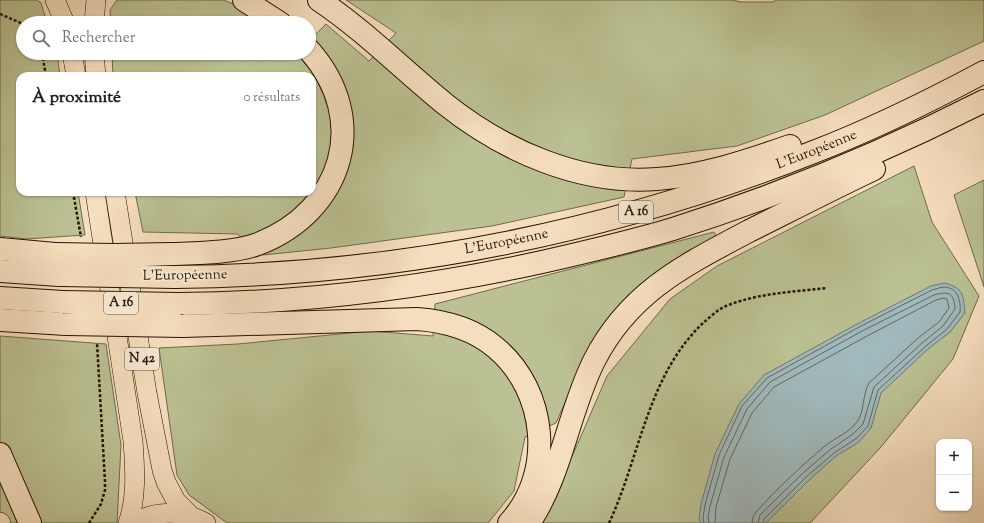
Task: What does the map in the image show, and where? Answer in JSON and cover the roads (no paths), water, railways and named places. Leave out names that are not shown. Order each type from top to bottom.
[{"type":"highway","points":[[244,0],[269,16]]},
{"type":"highway","points":[[318,0],[364,34],[446,105],[492,137],[532,157],[586,173],[614,178],[642,180],[668,178],[704,171],[756,157],[839,128],[933,87],[984,67]]},
{"type":"highway","points":[[0,249],[55,254],[113,255],[171,254],[231,250],[267,240],[288,228],[306,214],[326,190],[332,181],[339,160],[342,141],[341,119],[333,88],[316,60]]},
{"type":"highway","name":"L'Européenne","points":[[0,272],[59,275],[175,277],[226,276],[297,272],[386,263],[500,245],[588,226],[706,191],[812,152],[900,114],[984,72]]},
{"type":"highway","name":"L'Européenne","points":[[0,298],[63,302],[179,304],[285,300],[382,290],[486,273],[599,248],[680,226],[743,205],[799,185],[884,149],[984,101]]},
{"type":"highway","points":[[529,523],[541,504],[551,481],[579,398],[595,360],[617,325],[645,295],[668,277],[697,258],[948,132],[984,109]]},
{"type":"highway","points":[[0,320],[66,324],[182,326],[417,320],[450,324],[481,337],[497,349],[520,376],[531,396],[538,419],[540,440],[537,471],[526,499],[509,523]]},
{"type":"highway","points":[[0,454],[30,523]]},
{"type":"main road","points":[[55,0],[62,16]]},
{"type":"main road","points":[[95,16],[96,0]]},
{"type":"main road","points":[[73,60],[75,72]]},
{"type":"main road","points":[[95,60],[96,72]]},
{"type":"main road","name":"N 42","points":[[95,196],[133,441],[133,497],[128,523]]},
{"type":"main road","name":"N 42","points":[[116,196],[147,393],[162,470],[168,487],[176,502],[198,520]]},
{"type":"main road","points":[[134,523],[150,516],[164,513],[178,513],[198,520]]},
{"type":"water","points":[[945,283],[956,288],[961,293],[964,301],[965,313],[950,332],[928,349],[881,393],[871,428],[859,442],[836,456],[809,480],[766,523],[701,523],[699,519],[701,504],[715,454],[739,404],[764,375],[859,323],[931,286]]}]
